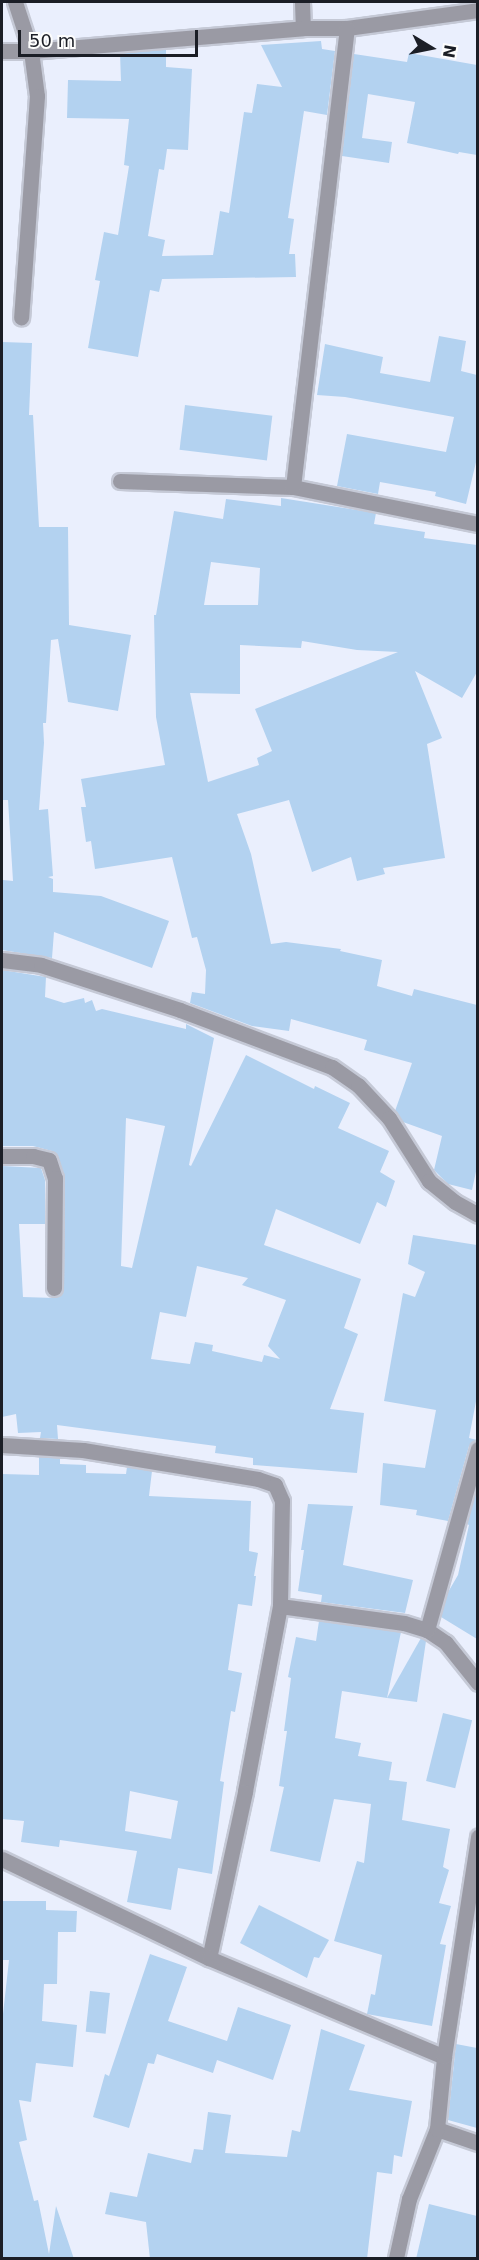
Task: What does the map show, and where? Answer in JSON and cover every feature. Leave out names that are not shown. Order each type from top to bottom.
[{"type":"street","points":[[15,2],[31,51],[37,96],[21,317]]},
{"type":"street","points":[[302,2],[303,28]]},
{"type":"street","points":[[2,51],[31,51],[303,28],[347,28],[477,10]]},
{"type":"street","points":[[293,487],[347,28]]},
{"type":"street","points":[[120,482],[293,487],[477,524]]},
{"type":"street","points":[[2,960],[41,965],[180,1010],[332,1067],[358,1084],[389,1118],[429,1181],[455,1202],[477,1215]]},
{"type":"street","points":[[2,1156],[33,1156],[49,1160],[55,1178],[54,1288]]},
{"type":"street","points":[[2,1445],[83,1450],[258,1479],[275,1485],[282,1501],[280,1606],[245,1792],[209,1958]]},
{"type":"street","points":[[427,1630],[477,1449]]},
{"type":"street","points":[[280,1606],[404,1623],[427,1630],[446,1643],[477,1683]]},
{"type":"street","points":[[396,2259],[409,2199],[437,2129],[444,2057],[477,1837]]},
{"type":"street","points":[[2,1859],[209,1958],[444,2057]]},
{"type":"street","points":[[437,2129],[477,2144]]},
{"type":"building","points":[[321,41],[322,49],[335,51],[327,115],[304,111],[288,218],[294,219],[289,254],[295,254],[296,277],[162,279],[159,292],[150,290],[138,357],[88,348],[100,281],[95,280],[104,232],[118,235],[129,166],[124,165],[129,119],[67,118],[68,80],[121,81],[120,53],[166,49],[166,67],[192,69],[188,150],[167,149],[164,170],[159,169],[148,236],[165,240],[162,256],[213,255],[220,211],[229,213],[244,112],[252,113],[257,84],[282,87],[261,45]]},
{"type":"building","points":[[409,53],[477,65],[477,155],[459,152],[458,154],[407,143],[415,102],[368,94],[362,138],[392,142],[389,163],[342,156],[354,54],[407,62]]},
{"type":"building","points":[[439,336],[466,341],[461,371],[477,375],[477,458],[466,504],[435,496],[436,492],[380,482],[378,494],[337,486],[347,434],[446,452],[454,417],[345,397],[317,395],[325,344],[383,357],[380,373],[430,382]]},
{"type":"building","points":[[2,342],[32,343],[29,415],[33,415],[39,527],[68,527],[69,625],[131,635],[118,711],[68,702],[58,639],[51,640],[46,723],[43,723],[44,743],[39,810],[48,809],[53,876],[48,877],[53,879],[53,892],[101,896],[169,921],[152,968],[54,932],[52,958],[2,950],[3,880],[13,881],[8,800],[2,800]]},
{"type":"building","points":[[185,405],[272,416],[267,460],[180,450]]},
{"type":"building","points":[[281,498],[376,513],[374,524],[425,532],[424,538],[477,545],[477,672],[462,698],[415,671],[442,738],[427,744],[445,858],[383,868],[385,874],[357,881],[351,857],[312,872],[289,800],[237,814],[251,854],[271,944],[286,942],[341,949],[340,951],[382,960],[377,986],[412,996],[414,989],[477,1005],[477,1167],[472,1190],[448,1184],[434,1170],[442,1136],[403,1122],[395,1111],[412,1063],[364,1050],[367,1040],[291,1019],[289,1031],[252,1026],[190,1003],[192,992],[205,994],[206,970],[197,937],[192,938],[172,857],[95,869],[91,841],[86,842],[81,807],[86,807],[81,779],[165,765],[156,717],[154,615],[156,615],[174,511],[223,519],[226,499],[281,506]],"holes":[[[211,562],[260,568],[258,605],[204,605]],[[302,641],[357,650],[398,652],[255,709],[272,751],[257,758],[259,765],[208,782],[190,693],[240,694],[240,645],[301,648]]]},
{"type":"building","points":[[2,970],[46,977],[45,997],[64,1003],[84,998],[85,1003],[92,1000],[96,1011],[102,1009],[186,1029],[186,1024],[214,1038],[189,1165],[191,1166],[246,1055],[314,1089],[315,1086],[350,1103],[338,1128],[389,1151],[380,1172],[395,1181],[386,1207],[377,1202],[360,1244],[276,1209],[264,1245],[361,1279],[344,1328],[358,1334],[330,1409],[364,1413],[357,1473],[253,1465],[253,1458],[215,1453],[216,1446],[57,1425],[58,1439],[40,1438],[41,1432],[18,1433],[16,1414],[2,1417],[2,1166],[41,1168],[45,1180],[45,1224],[19,1224],[23,1297],[54,1298],[63,1292],[65,1178],[58,1156],[52,1151],[33,1146],[2,1146]],"holes":[[[126,1118],[165,1126],[132,1268],[121,1266]],[[197,1266],[248,1278],[242,1285],[286,1300],[268,1346],[280,1359],[264,1355],[262,1362],[212,1351],[213,1345],[195,1342],[190,1364],[151,1359],[160,1312],[186,1317]]]},
{"type":"building","points":[[413,1235],[477,1245],[477,1396],[469,1438],[477,1440],[469,1446],[448,1521],[416,1515],[417,1510],[380,1505],[383,1463],[425,1468],[436,1410],[384,1401],[403,1293],[415,1297],[425,1272],[408,1264]]},
{"type":"building","points":[[39,1457],[60,1458],[60,1464],[86,1465],[86,1473],[126,1474],[127,1467],[152,1471],[149,1496],[251,1501],[249,1551],[258,1553],[254,1576],[256,1576],[252,1606],[238,1604],[228,1670],[242,1673],[235,1712],[231,1711],[220,1781],[224,1782],[212,1874],[178,1868],[171,1910],[127,1902],[137,1851],[60,1840],[59,1847],[21,1842],[24,1821],[2,1819],[2,1474],[39,1475]],"holes":[[[130,1791],[178,1801],[171,1839],[125,1831]]]},
{"type":"building","points":[[477,1487],[477,1639],[441,1617],[447,1594],[458,1575],[469,1525],[467,1524]]},
{"type":"building","points":[[308,1504],[353,1506],[343,1565],[413,1580],[405,1613],[321,1602],[322,1595],[298,1591]]},
{"type":"building","points":[[319,1621],[401,1632],[387,1698],[342,1691],[335,1738],[361,1743],[358,1756],[392,1762],[389,1780],[407,1782],[402,1820],[450,1829],[443,1867],[449,1870],[439,1903],[451,1906],[440,1944],[446,1945],[432,2026],[367,2014],[371,1994],[375,1995],[382,1955],[334,1941],[357,1861],[364,1863],[371,1804],[334,1799],[320,1862],[270,1851],[284,1787],[279,1786],[287,1731],[284,1731],[291,1678],[288,1677],[296,1637],[316,1641]]},
{"type":"building","points":[[421,1638],[426,1641],[417,1702],[387,1698]]},
{"type":"building","points":[[443,1713],[472,1720],[455,1788],[426,1781]]},
{"type":"building","points":[[2,1901],[46,1901],[46,1910],[77,1911],[76,1932],[58,1932],[57,1984],[44,1984],[42,2021],[77,2025],[73,2067],[36,2063],[31,2102],[19,2100],[27,2140],[19,2142],[34,2201],[38,2200],[49,2254],[56,2206],[74,2259],[2,2259],[2,2023],[9,1960],[2,1960]]},
{"type":"building","points":[[259,1905],[329,1940],[319,1958],[314,1957],[307,1978],[240,1943]]},
{"type":"building","points":[[150,1954],[187,1967],[168,2021],[227,2041],[238,2007],[291,2025],[273,2080],[217,2060],[213,2073],[157,2054],[154,2064],[148,2063],[129,2128],[93,2117],[105,2074],[109,2076]]},
{"type":"building","points":[[90,1991],[110,1993],[106,2034],[86,2032]]},
{"type":"building","points":[[321,2029],[365,2045],[349,2090],[412,2101],[402,2157],[394,2155],[392,2174],[377,2172],[367,2259],[150,2259],[146,2222],[105,2214],[110,2192],[137,2197],[148,2153],[191,2163],[194,2149],[203,2150],[208,2112],[231,2115],[225,2153],[287,2157],[292,2130],[300,2132]]},
{"type":"building","points":[[456,2044],[477,2048],[477,2128],[448,2120]]},
{"type":"building","points":[[429,2204],[477,2216],[477,2259],[416,2259]]}]
